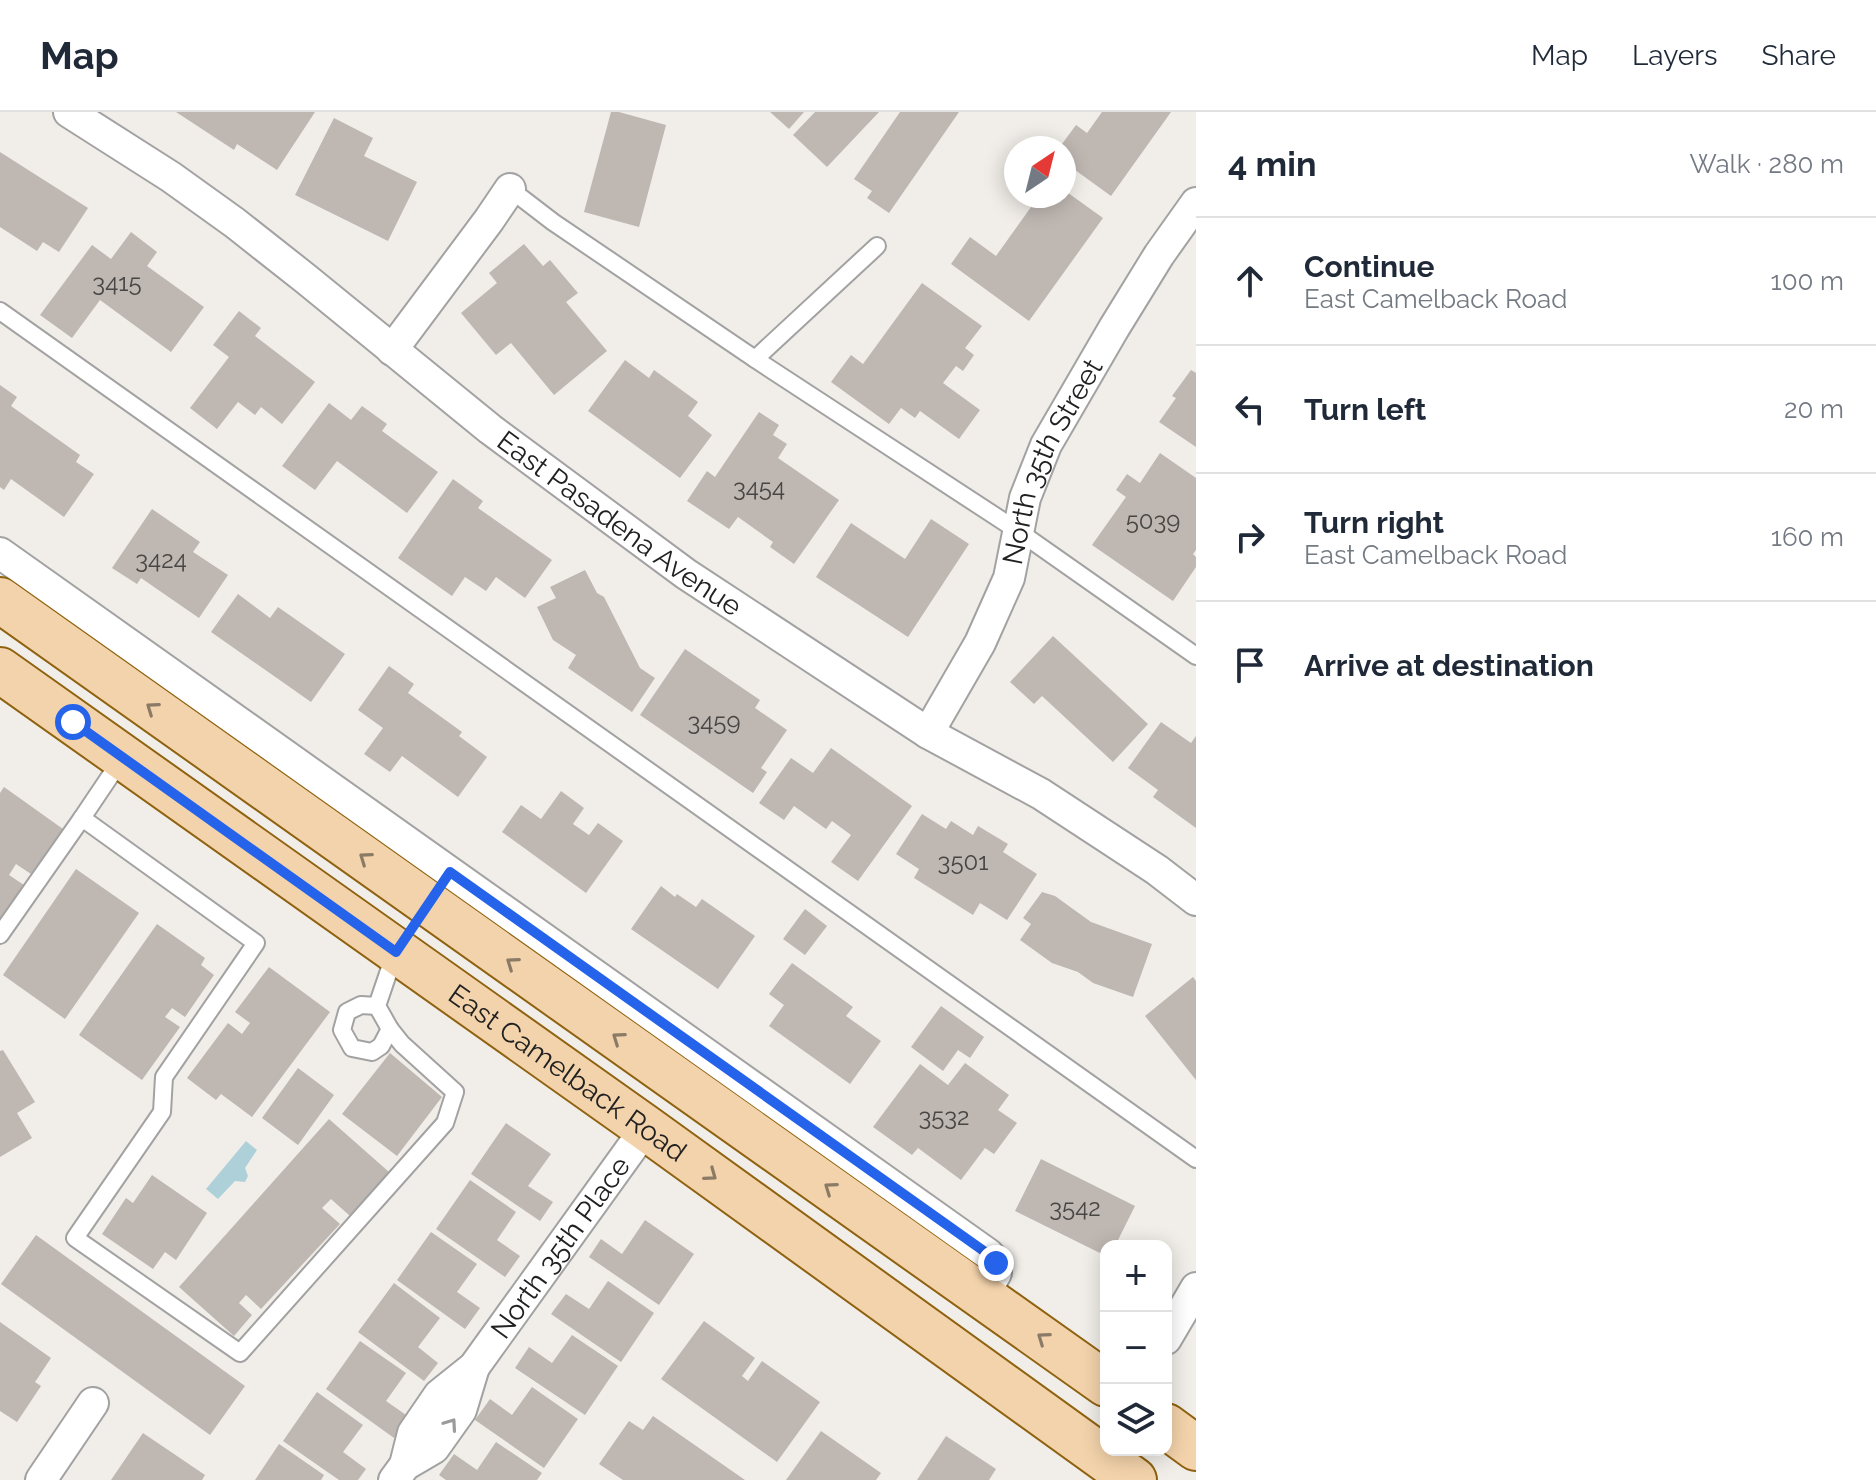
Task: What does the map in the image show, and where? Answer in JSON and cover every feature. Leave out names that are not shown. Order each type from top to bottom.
[{"type":"main road","name":"East Camelback Road","points":[[0,600],[439,888],[983,1296],[1100,1380]]},
{"type":"main road","name":"East Camelback Road","points":[[0,670],[646,1128],[1134,1480]]},
{"type":"main road","points":[[396,952],[439,888]]},
{"type":"main road","points":[[1172,1430],[1196,1448]]},
{"type":"street","name":"East Pasadena Avenue","points":[[69,112],[171,177],[235,223],[490,429],[686,574],[928,733],[1041,794],[1157,870],[1196,900]]},
{"type":"street","points":[[392,350],[510,189]]},
{"type":"street","name":"North 35th Street","points":[[928,733],[980,643],[1009,578],[1025,498],[1046,445],[1121,316],[1196,203]]},
{"type":"street","name":"East Camelback Road","points":[[0,553],[439,888]]},
{"type":"street","name":"North 35th Place","points":[[399,1472],[434,1448],[461,1410],[474,1367],[646,1128]]},
{"type":"street","points":[[1172,1329],[1196,1288]]},
{"type":"street","points":[[41,1480],[93,1403]]},
{"type":"lane","points":[[510,189],[553,222],[755,359],[1018,531],[1196,656]]},
{"type":"lane","points":[[755,359],[877,246]]},
{"type":"lane","points":[[0,311],[1196,1159]]},
{"type":"lane","points":[[0,935],[123,758]]},
{"type":"lane","points":[[82,818],[256,943],[164,1077],[162,1112],[75,1238],[240,1353],[445,1123],[455,1092],[402,1044],[377,1006],[396,952]]},
{"type":"lane","points":[[377,1006],[361,1005],[347,1012],[342,1030],[352,1048],[372,1052],[381,1046],[390,1029]]},
{"type":"water","points":[[246,1141],[257,1150],[245,1168],[248,1176],[245,1182],[235,1181],[218,1199],[206,1189]]},
{"type":"building","points":[[176,112],[315,112],[277,170],[237,144],[234,150]]},
{"type":"building","points":[[611,112],[666,125],[639,227],[584,212]]},
{"type":"building","points":[[770,112],[804,112],[789,129]]},
{"type":"building","points":[[815,112],[879,112],[827,167],[793,135]]},
{"type":"building","points":[[900,112],[959,112],[889,213],[867,198],[872,191],[854,179]]},
{"type":"building","points":[[1102,112],[1171,112],[1111,196],[1076,171],[1076,136],[1068,136],[1076,125],[1087,133]]},
{"type":"building","points":[[334,118],[373,138],[364,156],[417,182],[388,241],[295,195]]},
{"type":"building","points":[[0,152],[88,208],[59,252],[43,242],[37,251],[0,227]]},
{"type":"building","points":[[1076,199],[1103,218],[1029,321],[951,264],[970,237],[996,256],[1030,208],[1076,208]]},
{"type":"building","points":[[131,232],[157,252],[147,266],[204,307],[171,352],[100,300],[72,338],[40,315],[92,245],[111,259]]},
{"type":"building","points":[[524,244],[543,266],[550,260],[578,293],[566,302],[607,351],[554,395],[511,343],[496,355],[461,313],[497,283],[489,273]]},
{"type":"building","points":[[922,283],[982,326],[965,348],[974,355],[963,371],[956,366],[943,383],[980,410],[959,439],[920,411],[915,418],[901,408],[889,424],[831,382],[851,355],[863,364]]},
{"type":"building","points":[[239,311],[261,328],[255,336],[315,382],[282,424],[261,407],[255,415],[238,402],[217,429],[190,408],[229,357],[213,345]]},
{"type":"building","points":[[625,360],[649,378],[654,370],[698,402],[688,416],[712,435],[680,478],[588,411]]},
{"type":"building","points":[[1191,370],[1196,373],[1196,447],[1159,422],[1176,398],[1172,396]]},
{"type":"building","points":[[0,385],[17,397],[11,406],[80,455],[76,462],[94,474],[64,517],[11,479],[4,490],[0,487]]},
{"type":"building","points":[[329,403],[351,420],[362,406],[387,424],[382,431],[438,472],[407,513],[337,461],[315,490],[282,466]]},
{"type":"building","points":[[759,412],[779,425],[773,435],[787,444],[778,458],[839,500],[794,564],[770,547],[773,542],[738,517],[729,529],[687,501],[707,471],[715,477]]},
{"type":"building","points":[[1160,453],[1196,478],[1196,550],[1193,554],[1196,567],[1173,601],[1092,545],[1126,497],[1116,490],[1127,474],[1140,483]]},
{"type":"building","points":[[453,479],[483,501],[478,508],[552,560],[525,598],[496,577],[486,591],[465,577],[452,596],[398,558]]},
{"type":"building","points":[[152,509],[200,542],[193,552],[228,575],[199,618],[141,578],[137,584],[112,568]]},
{"type":"building","points":[[931,519],[969,544],[908,637],[816,577],[851,523],[905,559]]},
{"type":"building","points":[[585,570],[597,593],[604,597],[640,668],[655,678],[632,712],[568,668],[576,655],[553,640],[537,607],[556,598],[550,587]]},
{"type":"building","points":[[238,594],[270,618],[278,607],[345,654],[311,702],[211,632]]},
{"type":"building","points":[[1053,636],[1148,724],[1113,762],[1042,696],[1034,704],[1010,682]]},
{"type":"building","points":[[685,649],[760,700],[755,708],[787,730],[761,768],[767,772],[753,793],[640,715]]},
{"type":"building","points":[[389,666],[414,684],[408,693],[462,732],[459,736],[487,757],[458,797],[402,756],[390,772],[364,754],[383,728],[358,710]]},
{"type":"building","points":[[1161,722],[1191,743],[1196,736],[1196,828],[1153,797],[1158,790],[1128,768]]},
{"type":"building","points":[[831,748],[912,806],[858,881],[831,862],[851,835],[832,821],[826,829],[794,806],[784,820],[759,803],[791,758],[813,773]]},
{"type":"building","points":[[4,787],[63,829],[31,874],[16,864],[9,875],[24,885],[0,919],[0,793]]},
{"type":"building","points":[[561,791],[584,808],[573,824],[589,835],[598,823],[623,841],[586,893],[502,832],[521,805],[541,819]]},
{"type":"building","points":[[922,814],[946,829],[951,821],[973,835],[978,826],[1008,844],[1003,852],[1037,874],[1007,920],[980,903],[973,915],[914,878],[919,869],[896,854]]},
{"type":"building","points":[[76,869],[139,913],[65,1019],[3,975]]},
{"type":"building","points":[[661,886],[696,907],[702,899],[755,936],[718,989],[631,929]]},
{"type":"building","points":[[1042,892],[1055,896],[1091,922],[1152,944],[1133,997],[1093,983],[1078,972],[1052,963],[1020,940],[1031,924],[1023,918]]},
{"type":"building","points":[[805,909],[827,926],[805,955],[783,939]]},
{"type":"building","points":[[157,924],[205,958],[201,965],[214,975],[185,1017],[172,1008],[165,1017],[180,1027],[142,1080],[79,1035]]},
{"type":"building","points":[[792,963],[853,1007],[846,1016],[881,1041],[850,1084],[769,1026],[784,1005],[769,994]]},
{"type":"building","points":[[269,967],[330,1012],[252,1117],[221,1094],[216,1100],[187,1078],[228,1023],[242,1034],[250,1023],[235,1012]]},
{"type":"building","points":[[1193,977],[1196,981],[1196,1080],[1145,1016]]},
{"type":"building","points":[[941,1006],[984,1037],[970,1058],[958,1050],[943,1071],[911,1047]]},
{"type":"building","points":[[3,1050],[35,1102],[17,1113],[32,1138],[0,1157],[0,1051]]},
{"type":"building","points":[[390,1053],[442,1097],[397,1156],[342,1114]]},
{"type":"building","points":[[965,1063],[1009,1095],[998,1110],[1017,1123],[994,1154],[985,1148],[961,1180],[918,1148],[912,1155],[873,1127],[920,1064],[948,1085]]},
{"type":"building","points":[[298,1068],[334,1095],[298,1145],[262,1118]]},
{"type":"building","points":[[329,1119],[389,1172],[350,1216],[331,1199],[322,1208],[340,1224],[261,1309],[246,1295],[239,1303],[252,1315],[234,1336],[179,1287]]},
{"type":"building","points":[[506,1123],[551,1154],[528,1186],[553,1202],[540,1221],[471,1174]]},
{"type":"building","points":[[1041,1159],[1135,1206],[1118,1240],[1100,1240],[1100,1253],[1015,1211]]},
{"type":"building","points":[[152,1175],[207,1213],[176,1260],[165,1252],[153,1269],[102,1234],[126,1198],[133,1203]]},
{"type":"building","points":[[470,1180],[516,1212],[497,1240],[520,1256],[505,1277],[436,1229]]},
{"type":"building","points":[[645,1220],[694,1254],[659,1305],[589,1257],[601,1239],[622,1254]]},
{"type":"building","points":[[431,1232],[477,1264],[457,1292],[480,1308],[465,1329],[397,1280]]},
{"type":"building","points":[[36,1235],[245,1386],[210,1435],[1,1284]]},
{"type":"building","points":[[608,1281],[654,1313],[621,1362],[551,1314],[566,1294],[589,1309]]},
{"type":"building","points":[[394,1283],[440,1318],[418,1347],[438,1363],[424,1381],[358,1332]]},
{"type":"building","points":[[704,1321],[755,1358],[742,1376],[748,1381],[762,1361],[820,1402],[777,1462],[661,1379]]},
{"type":"building","points":[[0,1322],[51,1358],[35,1382],[41,1386],[17,1422],[0,1411]]},
{"type":"building","points":[[572,1335],[618,1366],[585,1415],[515,1368],[529,1347],[552,1363]]},
{"type":"building","points":[[360,1341],[406,1373],[386,1401],[409,1417],[394,1438],[326,1389]]},
{"type":"building","points":[[532,1387],[578,1419],[544,1468],[475,1420],[490,1399],[512,1415]]},
{"type":"building","points":[[317,1392],[363,1425],[343,1452],[366,1469],[358,1480],[339,1480],[283,1441]]},
{"type":"building","points":[[653,1416],[745,1480],[623,1480],[599,1464],[629,1421],[643,1430]]},
{"type":"building","points":[[821,1431],[881,1473],[876,1480],[786,1480]]},
{"type":"building","points":[[143,1433],[205,1475],[202,1480],[111,1480]]},
{"type":"building","points":[[946,1436],[996,1469],[989,1480],[917,1480]]},
{"type":"building","points":[[496,1442],[542,1473],[537,1480],[446,1480],[439,1475],[454,1454],[477,1470]]},
{"type":"building","points":[[279,1444],[324,1475],[321,1480],[255,1480]]},
{"type":"route","points":[[73,722],[396,952],[450,872],[988,1254],[996,1263]]}]
